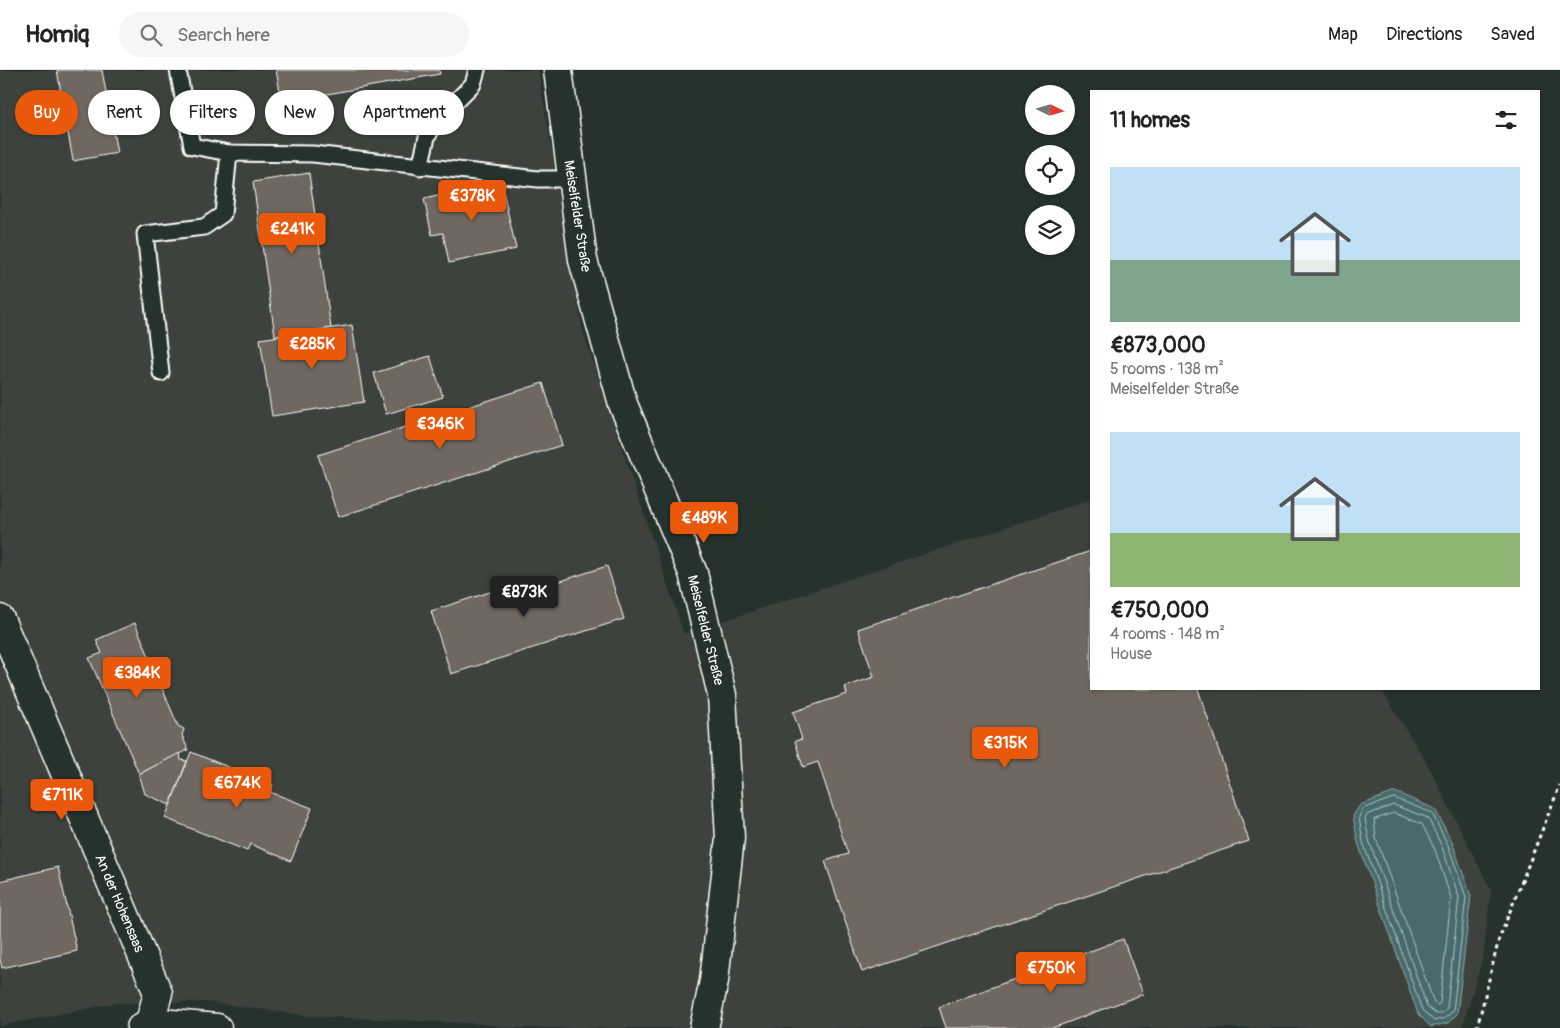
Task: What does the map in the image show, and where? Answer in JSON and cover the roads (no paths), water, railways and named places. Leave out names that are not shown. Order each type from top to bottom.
[{"type":"street","name":"Meiselfelder Straße","points":[[558,70],[583,260],[623,404],[692,573],[722,695],[730,838],[714,981],[704,1028]]},
{"type":"street","name":"An der Hohensaas","points":[[0,619],[158,993],[146,1025]]},
{"type":"street","points":[[146,1025],[217,1028]]},
{"type":"lane","points":[[178,70],[192,146],[229,153],[314,154],[538,179],[572,179]]},
{"type":"lane","points":[[420,166],[427,137],[437,120],[473,84],[477,70]]},
{"type":"lane","points":[[161,373],[145,234],[204,227],[223,214],[229,153]]},
{"type":"water","points":[[1395,792],[1435,809],[1452,842],[1471,896],[1457,1014],[1448,1023],[1431,1027],[1418,1014],[1358,843],[1353,816],[1360,805]]}]
